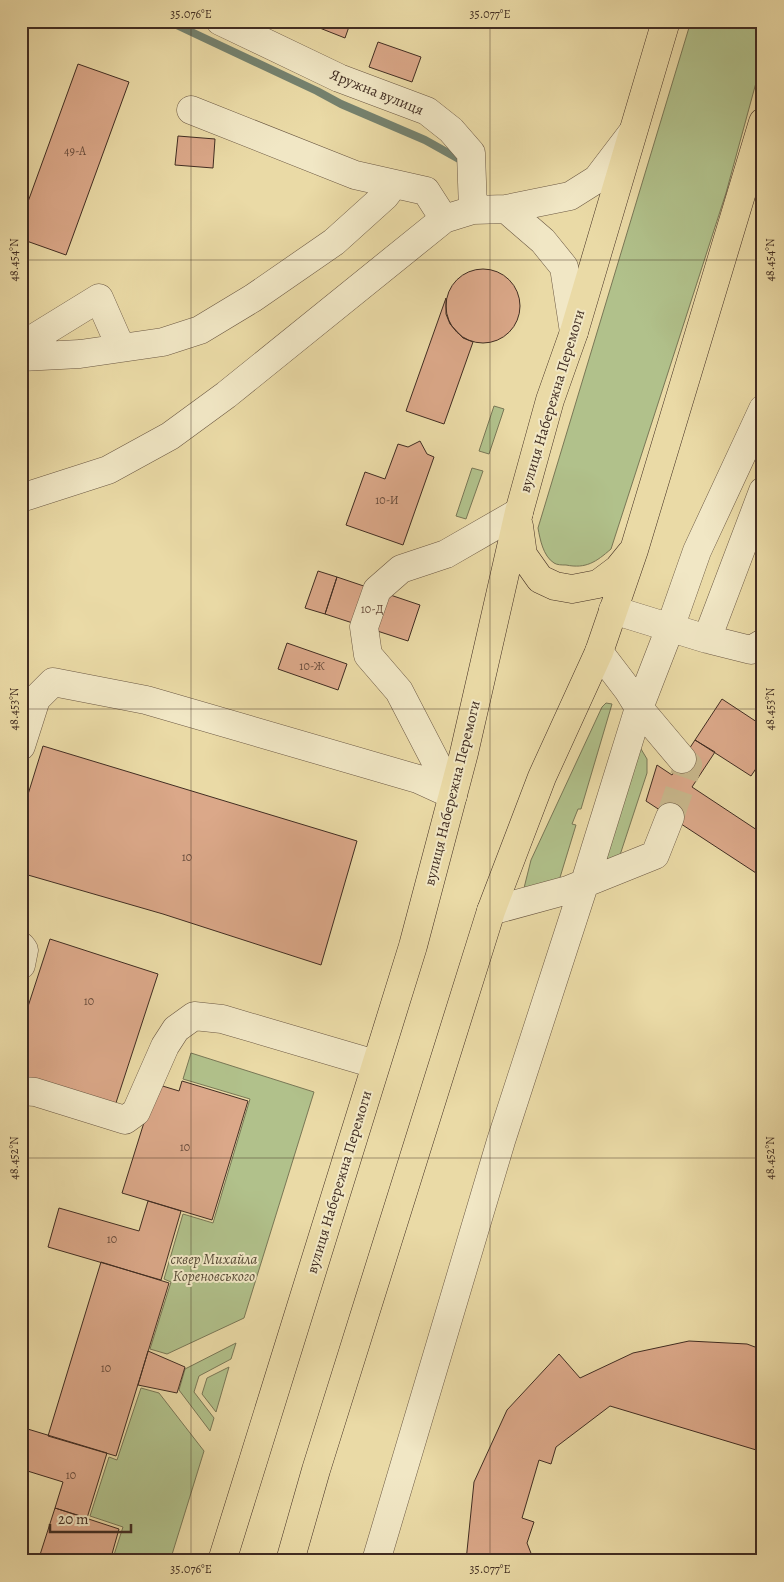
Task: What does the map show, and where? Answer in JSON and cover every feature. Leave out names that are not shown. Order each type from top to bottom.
[{"type":"main road","name":"вулиця Набережна Перемоги","points":[[222,1561],[413,946],[466,743],[519,512],[550,400],[574,332],[666,21]]},
{"type":"main road","points":[[290,1561],[322,1451],[491,911],[542,777],[599,652],[634,550],[763,122]]},
{"type":"main road","points":[[519,512],[523,555],[540,579],[555,586],[572,589],[598,584],[618,569],[634,550]]},
{"type":"street","name":"Яружна вулиця","points":[[220,21],[250,27],[339,78],[427,111],[451,130],[471,153],[473,210]]},
{"type":"street","points":[[191,110],[355,174],[426,191],[444,218]]},
{"type":"street","points":[[21,498],[108,470],[170,436],[234,388],[444,218],[473,210],[506,209],[570,196],[597,179],[632,133]]},
{"type":"street","points":[[21,357],[80,354],[163,342],[200,330],[253,298],[334,242],[385,196],[394,184]]},
{"type":"street","points":[[506,209],[544,240],[564,267],[574,332]]},
{"type":"street","points":[[21,346],[99,298],[121,348]]},
{"type":"street","points":[[376,1561],[501,1141],[639,708],[697,551],[763,409]]},
{"type":"street","points":[[707,639],[763,491]]},
{"type":"street","points":[[453,795],[399,691],[368,654],[364,627],[376,590],[401,569],[446,554],[519,512]]},
{"type":"street","points":[[613,610],[707,639],[759,649]]},
{"type":"street","points":[[599,652],[628,690],[639,708],[682,759]]},
{"type":"street","points":[[21,746],[36,699],[53,682],[146,700],[418,779],[453,795]]},
{"type":"street","points":[[491,911],[568,890],[655,855],[670,817]]},
{"type":"street","points":[[21,946],[24,950],[21,965]]},
{"type":"street","points":[[21,1091],[35,1092],[125,1120],[136,1112],[165,1046],[176,1028],[194,1016],[222,1019],[375,1064]]},
{"type":"green space","points":[[691,21],[763,21],[763,57],[726,193],[611,549],[600,558],[585,565],[557,564],[547,556],[538,528]]},
{"type":"green space","points":[[494,406],[504,409],[489,454],[479,451]]},
{"type":"green space","points":[[472,468],[483,471],[466,519],[456,516]]},
{"type":"green space","points":[[606,703],[612,704],[581,809],[578,809],[572,824],[576,825],[558,884],[524,888],[531,860],[602,707]]},
{"type":"green space","points":[[635,739],[647,759],[647,773],[620,855],[595,870]]},
{"type":"green space","name":"сквер Михайла Кореновського","points":[[191,1053],[314,1092],[244,1318],[167,1354],[150,1349],[171,1282],[164,1279],[183,1214],[213,1223],[250,1099],[183,1079]]},
{"type":"green space","points":[[236,1343],[231,1359],[199,1376],[194,1392],[214,1418],[210,1431],[179,1390],[185,1369]]},
{"type":"green space","points":[[229,1367],[216,1412],[202,1394],[207,1378]]},
{"type":"green space","points":[[141,1388],[159,1393],[204,1451],[170,1561],[112,1561],[123,1527],[90,1516],[109,1457],[117,1460]]},
{"type":"building","points":[[302,21],[351,21],[345,38]]},
{"type":"building","points":[[378,42],[421,57],[412,82],[369,67]]},
{"type":"building","points":[[78,64],[129,82],[66,255],[21,239],[21,221]]},
{"type":"building","points":[[178,136],[215,139],[213,168],[175,165]]},
{"type":"building","points":[[483,269],[504,275],[514,285],[520,306],[514,327],[504,337],[483,343],[462,337],[452,327],[446,306],[452,285],[462,275]]},
{"type":"building","points":[[446,298],[446,314],[450,324],[463,338],[473,342],[444,424],[406,411]]},
{"type":"building","points":[[420,441],[427,454],[434,457],[403,545],[346,525],[365,472],[385,479],[398,444],[408,447]]},
{"type":"building","points":[[318,571],[337,577],[325,614],[305,608]]},
{"type":"building","points":[[337,577],[420,605],[408,641],[325,614]]},
{"type":"building","points":[[287,643],[347,664],[338,690],[278,669]]},
{"type":"building","points":[[722,699],[763,726],[763,758],[751,776],[695,740]]},
{"type":"building","points":[[695,740],[715,752],[692,787],[763,834],[763,851],[756,873],[646,801],[657,765],[672,775]]},
{"type":"building","points":[[43,746],[357,841],[321,965],[163,914],[21,873],[21,817]]},
{"type":"building","points":[[50,939],[158,974],[113,1112],[21,1083],[21,1028]]},
{"type":"building","points":[[182,1081],[248,1101],[212,1220],[122,1193],[156,1084],[179,1091]]},
{"type":"building","points":[[148,1201],[181,1211],[161,1280],[48,1247],[59,1208],[139,1231]]},
{"type":"building","points":[[101,1262],[169,1283],[116,1456],[48,1436]]},
{"type":"building","points":[[689,1341],[747,1344],[763,1350],[763,1452],[610,1406],[556,1447],[551,1464],[539,1460],[522,1518],[534,1522],[527,1543],[534,1561],[466,1561],[474,1482],[507,1410],[559,1354],[580,1378],[633,1353]]},
{"type":"building","points":[[148,1351],[185,1367],[177,1393],[138,1385]]},
{"type":"building","points":[[21,1427],[107,1453],[87,1518],[55,1508],[63,1482],[21,1469]]},
{"type":"building","points":[[55,1508],[119,1529],[110,1561],[38,1561]]},
{"type":"waterway","points":[[168,21],[341,104],[425,140],[459,159]]},
{"type":"tunnel","points":[[670,817],[688,765],[682,759]]}]
